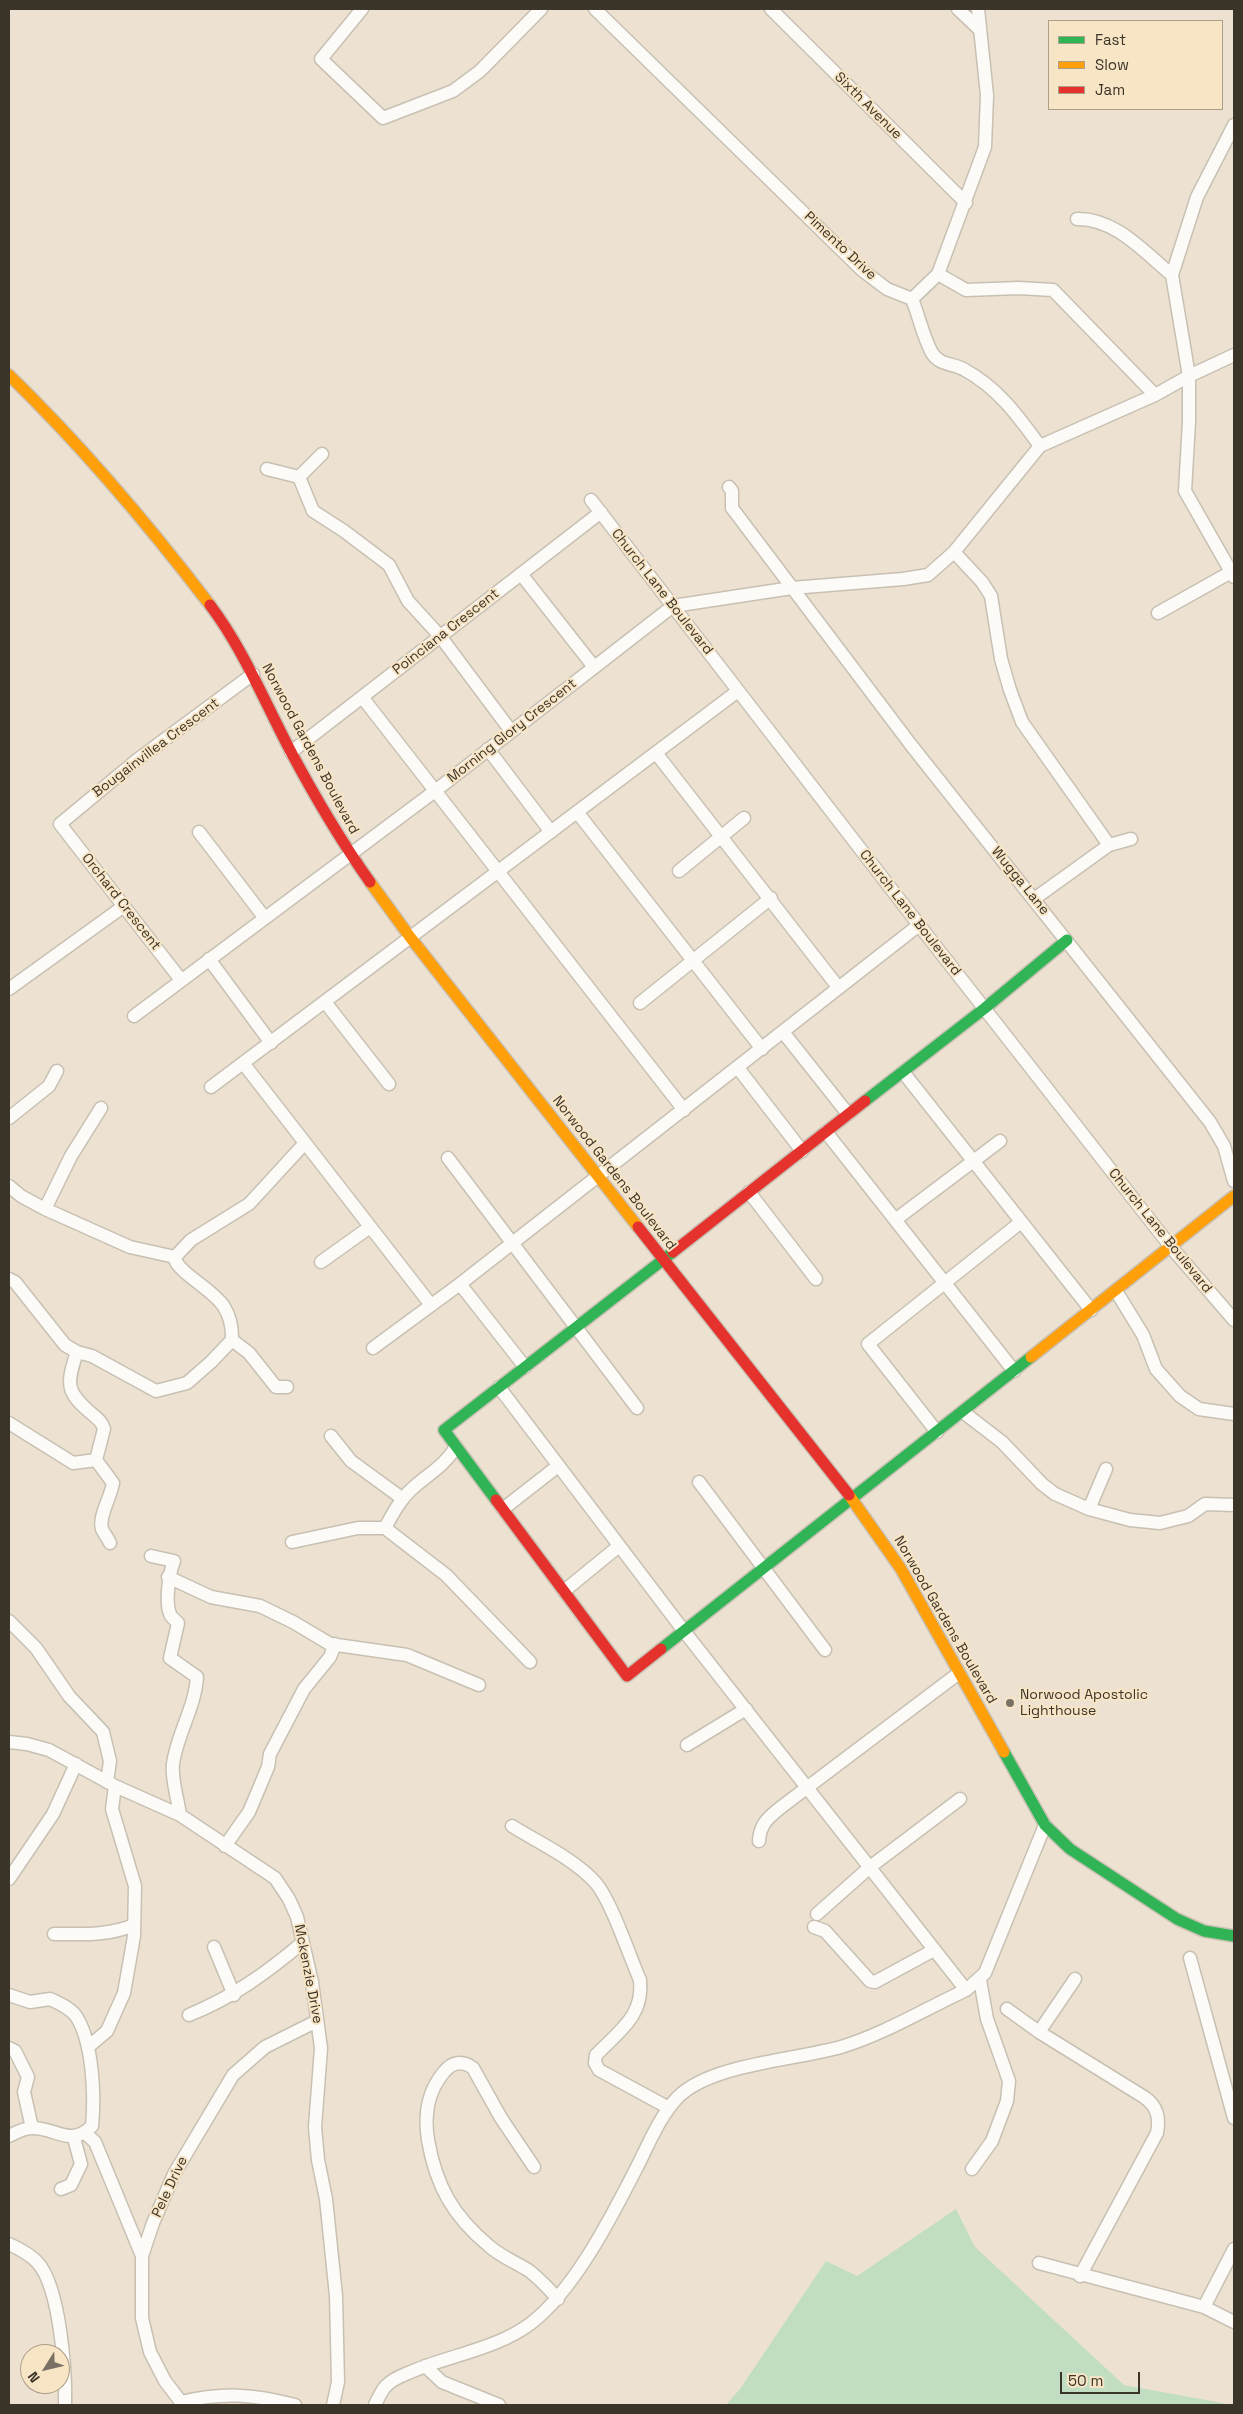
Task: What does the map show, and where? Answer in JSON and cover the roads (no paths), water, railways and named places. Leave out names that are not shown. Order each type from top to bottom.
[{"type":"street","points":[[362,9],[321,59],[384,118],[453,91],[480,71],[541,9]]},
{"type":"street","name":"Pimento Drive","points":[[595,9],[862,270],[887,289],[912,299]]},
{"type":"street","name":"Sixth Avenue","points":[[771,9],[966,203]]},
{"type":"street","points":[[958,9],[979,29]]},
{"type":"street","points":[[978,9],[987,95],[985,147],[966,203],[938,274],[912,299],[933,354],[944,364],[964,368],[984,382],[1012,407],[1040,446]]},
{"type":"street","points":[[1158,613],[1233,575],[1185,491],[1189,422],[1189,376],[1172,275],[1197,197],[1234,125]]},
{"type":"street","points":[[1077,219],[1099,221],[1122,233],[1172,275]]},
{"type":"street","points":[[938,274],[966,290],[1019,288],[1053,290],[1155,396]]},
{"type":"street","points":[[672,606],[792,588],[903,579],[928,575],[954,552],[1025,462],[1040,446],[1155,396],[1189,376],[1234,355]]},
{"type":"street","name":"Norwood Gardens Boulevard","points":[[9,375],[89,457],[174,558],[214,610],[253,674],[291,752],[350,853],[410,937],[851,1498],[901,1569],[1045,1825],[1070,1849],[1177,1919],[1204,1931],[1234,1936]]},
{"type":"street","points":[[299,477],[322,454]]},
{"type":"street","points":[[267,469],[299,477]]},
{"type":"street","points":[[299,477],[313,511],[344,531],[389,565],[408,601],[440,636],[511,731]]},
{"type":"street","name":"Wugga Lane","points":[[729,487],[732,491],[732,508],[792,588],[911,745],[1210,1122],[1224,1146],[1234,1181]]},
{"type":"street","name":"Church Lane Boulevard","points":[[591,500],[919,926],[1171,1247],[1234,1320]]},
{"type":"street","name":"Poinciana Crescent","points":[[291,752],[601,512]]},
{"type":"street","points":[[954,552],[982,582],[991,596],[1001,659],[1022,722],[1109,844]]},
{"type":"street","points":[[521,574],[594,666]]},
{"type":"street","name":"Morning Glory Crescent","points":[[134,1016],[435,790],[672,606]]},
{"type":"street","name":"Bougainvillea Crescent","points":[[60,824],[137,760],[253,674]]},
{"type":"street","points":[[211,1088],[738,691]]},
{"type":"street","points":[[362,697],[684,1110]]},
{"type":"street","points":[[488,749],[551,832]]},
{"type":"street","points":[[656,753],[771,898],[838,987]]},
{"type":"street","points":[[577,812],[762,1049]]},
{"type":"street","points":[[679,871],[744,818]]},
{"type":"street","name":"Orchard Crescent","points":[[60,824],[181,980]]},
{"type":"street","points":[[199,832],[264,917]]},
{"type":"street","points":[[1034,899],[1109,844],[1130,839]]},
{"type":"street","points":[[640,1003],[771,898]]},
{"type":"street","points":[[9,989],[124,906]]},
{"type":"street","points":[[374,1348],[460,1284],[738,1068],[838,987],[919,926]]},
{"type":"street","points":[[1067,940],[985,1008],[444,1430],[627,1676],[1234,1196]]},
{"type":"street","points":[[209,959],[270,1042]]},
{"type":"street","points":[[325,1002],[389,1084]]},
{"type":"street","points":[[783,1032],[848,1114]]},
{"type":"street","points":[[243,1063],[431,1305]]},
{"type":"street","points":[[738,1068],[802,1151]]},
{"type":"street","points":[[9,1118],[49,1086],[57,1071]]},
{"type":"street","points":[[903,1072],[1091,1310]]},
{"type":"street","points":[[45,1209],[71,1156],[101,1108]]},
{"type":"street","points":[[826,1132],[1014,1371]]},
{"type":"street","points":[[895,1220],[1000,1140]]},
{"type":"street","points":[[174,1257],[191,1240],[249,1204],[305,1143]]},
{"type":"street","points":[[448,1158],[637,1408]]},
{"type":"street","points":[[9,1186],[21,1196],[45,1209],[130,1247],[174,1257]]},
{"type":"street","points":[[749,1192],[816,1279]]},
{"type":"street","points":[[937,1432],[868,1344],[1022,1222]]},
{"type":"street","points":[[321,1262],[370,1227]]},
{"type":"street","points":[[9,1280],[15,1282],[65,1345],[77,1352],[92,1356],[156,1391],[187,1383],[232,1340],[232,1322],[223,1303],[183,1270],[175,1262],[174,1257]]},
{"type":"street","points":[[460,1284],[525,1367]]},
{"type":"street","points":[[1116,1291],[1143,1336],[1156,1369],[1180,1396],[1199,1409],[1234,1414]]},
{"type":"street","points":[[232,1340],[248,1353],[276,1387],[287,1386]]},
{"type":"street","points":[[77,1352],[71,1369],[71,1393],[75,1400],[98,1419],[104,1429],[96,1460]]},
{"type":"street","points":[[499,1387],[618,1546],[966,1990]]},
{"type":"street","points":[[963,1412],[1002,1442],[1042,1484],[1055,1494],[1090,1509],[1130,1520],[1160,1523],[1188,1516],[1204,1504],[1234,1505]]},
{"type":"street","points":[[9,1423],[73,1463],[96,1460]]},
{"type":"street","points":[[331,1436],[351,1461],[403,1499]]},
{"type":"street","points":[[385,1528],[395,1508],[413,1487],[446,1462],[456,1447]]},
{"type":"street","points":[[96,1460],[114,1483],[111,1497],[100,1522],[102,1531],[110,1543]]},
{"type":"street","points":[[503,1509],[558,1466]]},
{"type":"street","points":[[1090,1509],[1106,1469]]},
{"type":"street","points":[[700,1482],[825,1650]]},
{"type":"street","points":[[292,1542],[358,1528],[385,1528],[446,1575],[530,1662]]},
{"type":"street","points":[[564,1590],[618,1546]]},
{"type":"street","points":[[151,1556],[174,1561],[168,1577],[170,1614],[178,1623],[170,1658],[197,1678],[196,1694],[180,1737],[173,1766],[180,1815]]},
{"type":"street","points":[[168,1577],[211,1597],[260,1606],[335,1644],[407,1655],[479,1685]]},
{"type":"street","points":[[9,1621],[36,1648],[69,1696],[103,1732],[110,1761],[112,1808],[135,1886],[134,1925],[124,1992],[107,2031],[88,2047]]},
{"type":"street","points":[[225,1846],[249,1812],[268,1767],[270,1754],[304,1689],[330,1657],[335,1644]]},
{"type":"street","points":[[759,1841],[760,1830],[765,1821],[808,1786],[959,1673]]},
{"type":"street","points":[[687,1745],[746,1709]]},
{"type":"street","name":"Mckenzie Drive","points":[[9,1742],[27,1744],[49,1750],[111,1784],[180,1815],[275,1878],[297,1917],[312,1982],[321,2048],[315,2128],[333,2258],[338,2382],[332,2405]]},
{"type":"street","points":[[10,1876],[54,1814],[76,1764]]},
{"type":"street","points":[[817,1914],[830,1900],[870,1867],[960,1798]]},
{"type":"street","points":[[374,2405],[381,2392],[394,2380],[425,2366],[495,2343],[529,2325],[558,2299],[620,2200],[669,2108],[692,2086],[725,2072],[841,2047],[866,2038],[966,1990],[980,1980],[985,1973],[1045,1825]]},
{"type":"street","points":[[512,1826],[583,1870],[596,1884],[605,1898],[640,1980],[641,1993],[638,2008],[631,2019],[596,2055],[595,2063],[599,2070],[669,2108]]},
{"type":"street","points":[[54,1934],[99,1934],[120,1931],[134,1925]]},
{"type":"street","points":[[814,1927],[825,1931],[870,1981],[875,1982],[934,1950]]},
{"type":"street","points":[[189,2015],[234,1995],[261,1977],[302,1943]]},
{"type":"street","points":[[214,1947],[234,1995]]},
{"type":"street","points":[[1190,1958],[1234,2118]]},
{"type":"street","points":[[1039,2032],[1074,1979]]},
{"type":"street","points":[[972,2169],[992,2141],[1007,2101],[1009,2081],[987,2019],[980,1980]]},
{"type":"street","points":[[9,1995],[30,2002],[50,1999],[67,2008],[75,2016],[88,2047],[94,2109],[92,2126],[80,2135]]},
{"type":"street","points":[[1007,2009],[1039,2032],[1144,2097],[1156,2108],[1158,2116],[1157,2132],[1080,2276]]},
{"type":"street","name":"Pele Drive","points":[[294,2405],[265,2398],[233,2394],[204,2397],[180,2404],[150,2352],[142,2318],[142,2256],[174,2174],[233,2075],[265,2047],[317,2021]]},
{"type":"street","points":[[9,2048],[15,2051],[28,2077],[24,2092],[32,2128]]},
{"type":"street","points":[[534,2167],[501,2118],[473,2068],[468,2064],[457,2063],[447,2068],[434,2084],[426,2108],[427,2134],[433,2168],[447,2200],[468,2227],[490,2247],[527,2269],[558,2299]]},
{"type":"street","points":[[9,2136],[32,2128],[80,2135],[94,2142],[142,2256]]},
{"type":"street","points":[[61,2189],[71,2185],[81,2164],[80,2135]]},
{"type":"street","points":[[9,2244],[23,2250],[38,2263],[47,2278],[60,2328],[65,2377],[64,2405]]},
{"type":"street","points":[[1204,2308],[1234,2249]]},
{"type":"street","points":[[1039,2263],[1080,2276],[1204,2308],[1234,2322]]},
{"type":"street","points":[[425,2366],[442,2382],[499,2405]]},
{"type":"place","name":"Norwood Apostolic Lighthouse","points":[[1010,1703]]}]
